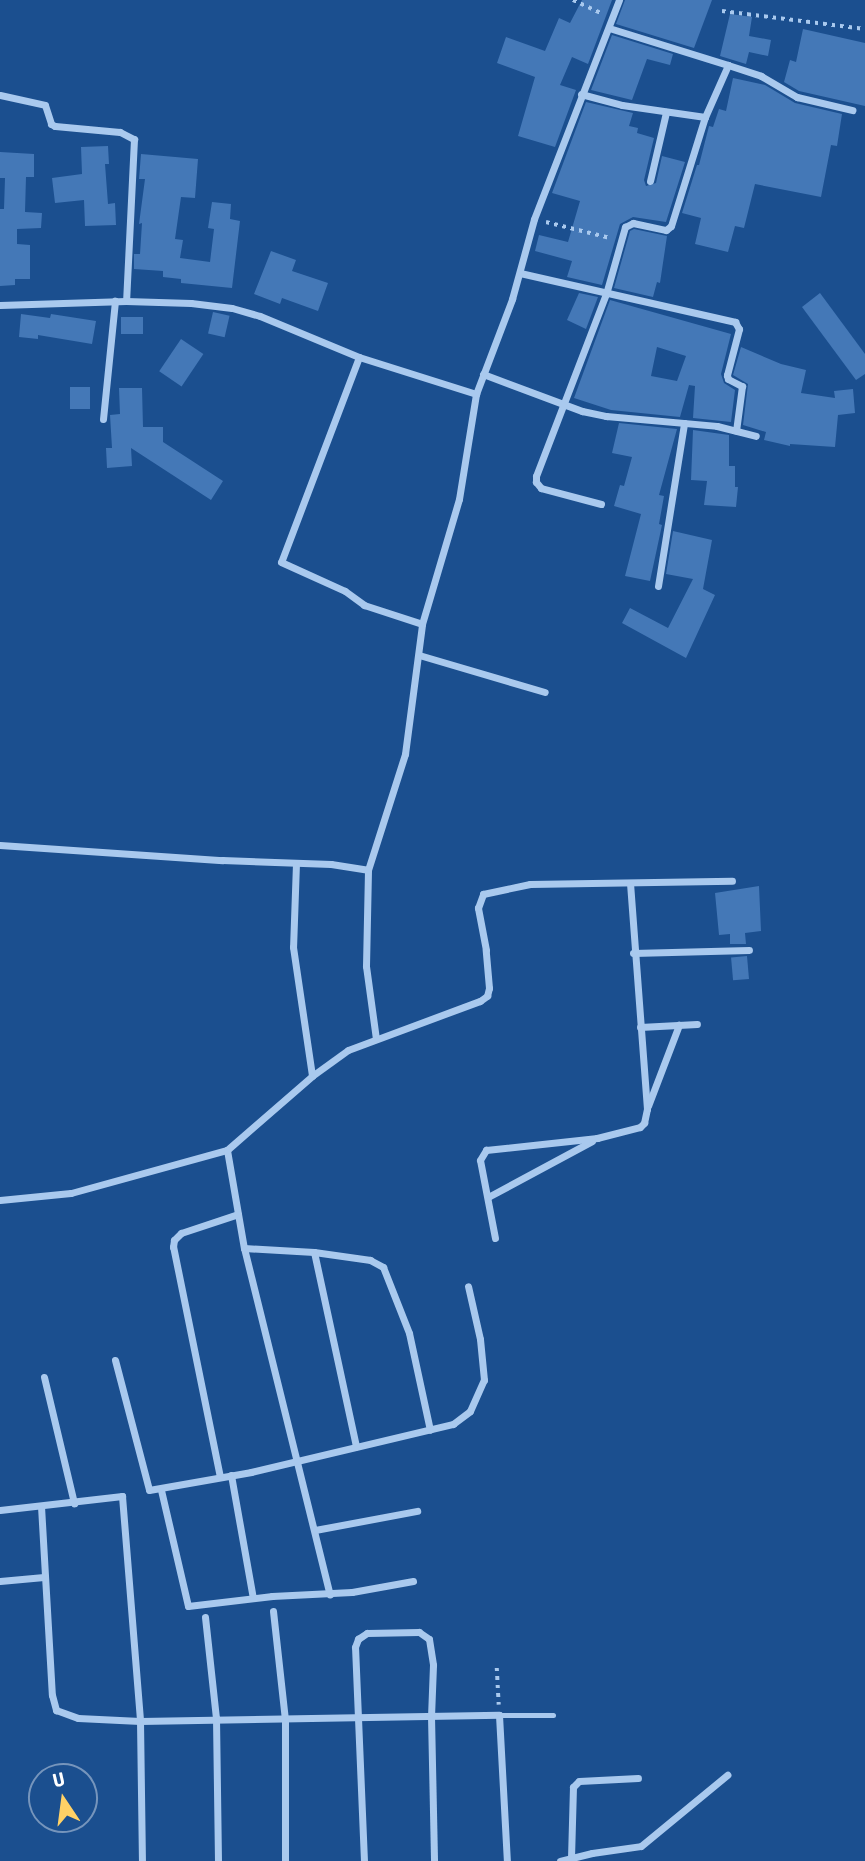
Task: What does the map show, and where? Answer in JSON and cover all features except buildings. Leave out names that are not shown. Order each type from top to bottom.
[{"type":"street","points":[[376,1039],[366,966],[368,870],[405,754],[422,624],[459,499],[476,394],[520,273],[534,219],[619,0]]},
{"type":"street","points":[[609,28],[761,76],[797,97],[852,110]]},
{"type":"street","points":[[601,504],[541,488],[536,482],[606,294],[620,241],[628,224],[666,230],[671,226],[705,117],[728,65]]},
{"type":"street","points":[[0,94],[45,105],[51,124],[55,126],[120,132],[134,139],[126,301]]},
{"type":"street","points":[[582,94],[666,112],[705,117]]},
{"type":"street","points":[[650,181],[666,112]]},
{"type":"street","points":[[520,273],[737,325],[727,375],[728,379],[742,386],[736,431]]},
{"type":"street","points":[[103,419],[115,301]]},
{"type":"street","points":[[0,305],[126,301],[191,303],[232,308],[260,316],[359,357],[476,394]]},
{"type":"street","points":[[359,357],[281,562],[345,590],[364,605],[422,624]]},
{"type":"street","points":[[483,374],[565,407],[606,416],[684,423],[756,436]]},
{"type":"street","points":[[658,586],[684,423]]},
{"type":"street","points":[[419,655],[545,692]]},
{"type":"street","points":[[0,845],[331,864],[368,870]]},
{"type":"street","points":[[296,863],[293,947],[312,1076]]},
{"type":"street","points":[[0,1200],[71,1193],[227,1150],[312,1076],[348,1050],[487,996],[486,950],[478,908],[484,894],[530,884],[630,885],[732,881]]},
{"type":"street","points":[[630,885],[633,953],[647,1109]]},
{"type":"street","points":[[633,953],[749,950]]},
{"type":"street","points":[[640,1027],[697,1024]]},
{"type":"street","points":[[495,1238],[480,1160],[486,1150],[597,1138],[643,1126],[647,1109],[680,1026]]},
{"type":"street","points":[[488,1197],[597,1138]]},
{"type":"street","points":[[227,1150],[244,1248],[330,1595]]},
{"type":"street","points":[[220,1477],[173,1247],[174,1240],[181,1233],[238,1214]]},
{"type":"street","points":[[244,1248],[314,1252],[370,1260],[383,1267],[409,1333],[430,1430]]},
{"type":"street","points":[[314,1252],[356,1447]]},
{"type":"street","points":[[115,1360],[149,1490],[161,1490],[453,1424],[470,1411],[484,1380],[480,1339],[468,1286]]},
{"type":"street","points":[[44,1377],[74,1503]]},
{"type":"street","points":[[231,1475],[253,1598]]},
{"type":"street","points":[[161,1490],[188,1606],[253,1598],[330,1595],[412,1581]]},
{"type":"street","points":[[0,1510],[122,1496],[140,1721],[142,1861]]},
{"type":"street","points":[[41,1506],[52,1695],[56,1710],[78,1718],[140,1721],[499,1715],[507,1861]]},
{"type":"street","points":[[315,1530],[417,1511]]},
{"type":"street","points":[[0,1581],[44,1577]]},
{"type":"street","points":[[273,1611],[285,1718],[285,1861]]},
{"type":"street","points":[[205,1617],[216,1718],[218,1861]]},
{"type":"street","points":[[364,1861],[355,1647],[358,1639],[367,1633],[419,1632],[429,1639],[433,1665],[431,1716],[434,1861]]},
{"type":"street","points":[[560,1861],[641,1846],[727,1775]]},
{"type":"street","points":[[571,1858],[573,1787],[579,1781],[638,1778]]},
{"type":"lane","points":[[499,1715],[552,1715]]},
{"type":"path","points":[[573,0],[612,18]]},
{"type":"path","points":[[722,11],[865,29]]},
{"type":"path","points":[[534,219],[620,241]]},
{"type":"path","points":[[497,1668],[499,1715]]}]
